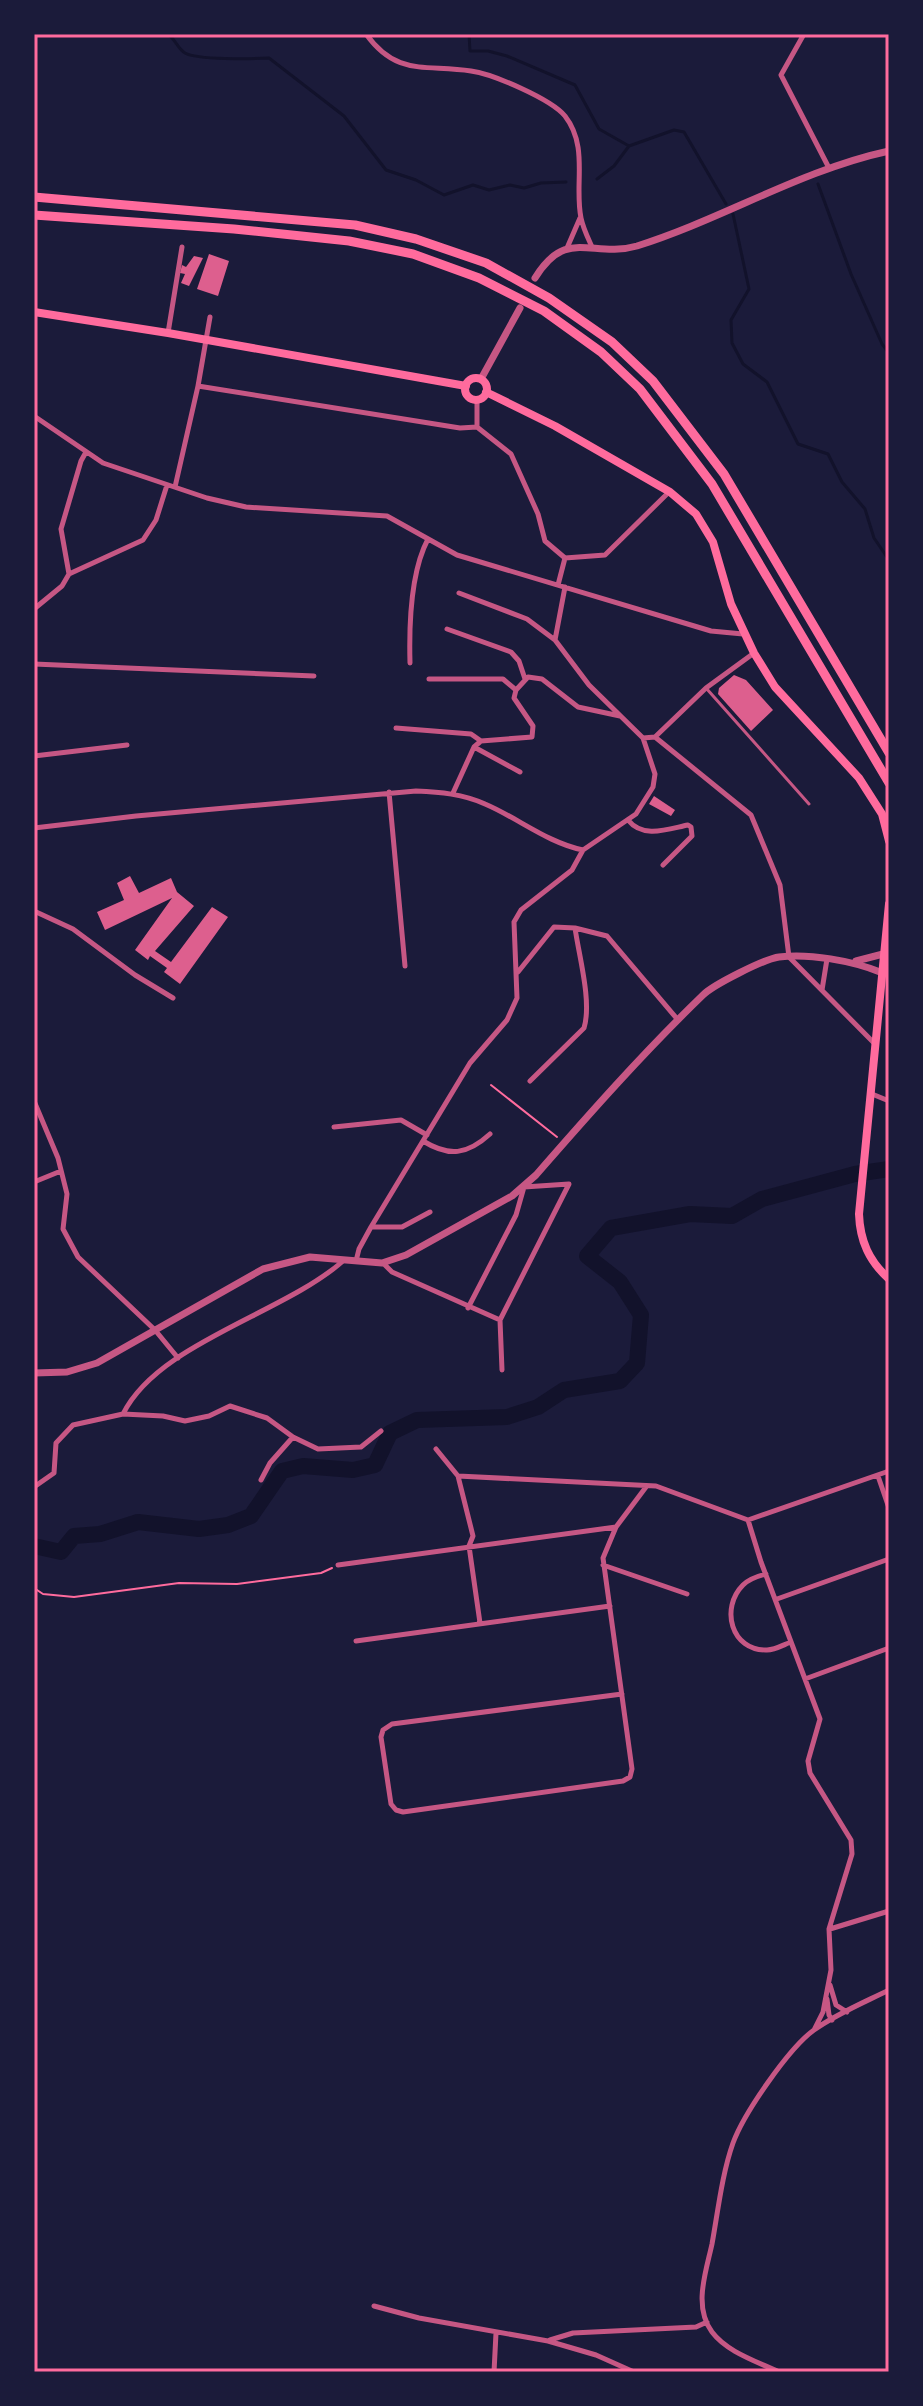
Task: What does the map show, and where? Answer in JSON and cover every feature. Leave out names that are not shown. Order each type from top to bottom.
[{"type":"highway","points":[[34,198],[355,225],[416,239],[486,263],[549,298],[612,342],[653,381],[724,474],[889,753]]},
{"type":"highway","points":[[34,215],[234,229],[349,241],[413,254],[479,278],[544,311],[601,352],[640,389],[696,461],[889,783]]},
{"type":"main road","points":[[34,312],[466,386]]},
{"type":"main road","points":[[472,379],[481,379],[487,386],[486,392],[477,400],[468,396],[466,386],[472,379]]},
{"type":"main road","points":[[486,392],[541,418],[670,492],[696,514],[713,542],[741,630],[754,653],[775,687],[859,778],[882,814],[889,841]]},
{"type":"main road","points":[[889,904],[860,1196],[862,1240],[872,1261],[889,1279]]},
{"type":"street","points":[[366,34],[377,49],[405,66],[474,71],[541,97],[564,115],[580,154],[581,217],[592,247]]},
{"type":"street","points":[[804,34],[781,75],[829,168]]},
{"type":"street","points":[[535,278],[554,253],[567,248],[624,250],[672,235],[742,202],[855,158],[889,151]]},
{"type":"street","points":[[567,248],[581,217]]},
{"type":"street","points":[[168,333],[182,247]]},
{"type":"street","points":[[481,379],[520,308]]},
{"type":"street","points":[[175,487],[210,317]]},
{"type":"street","points":[[198,386],[460,428],[477,427],[511,454],[538,514],[545,541],[565,558],[605,555],[670,492]]},
{"type":"street","points":[[477,400],[477,427]]},
{"type":"street","points":[[34,416],[112,467],[167,485],[246,507],[387,516],[457,555],[711,631],[741,630]]},
{"type":"street","points":[[69,574],[61,529],[86,452]]},
{"type":"street","points":[[34,609],[62,586],[69,574],[143,540],[156,520],[167,485]]},
{"type":"street","points":[[410,663],[410,620],[428,539]]},
{"type":"street","points":[[558,585],[565,558]]},
{"type":"street","points":[[555,640],[565,587]]},
{"type":"street","points":[[356,1261],[371,1227],[470,1063],[507,1020],[517,998],[514,922],[521,910],[572,870],[583,850],[636,814],[653,787],[655,774],[643,738],[589,685],[555,640],[523,617],[459,593]]},
{"type":"street","points":[[447,629],[511,652],[519,661],[525,680]]},
{"type":"street","points":[[643,738],[655,737],[706,688],[754,653]]},
{"type":"street","points":[[34,664],[314,676]]},
{"type":"street","points":[[453,793],[474,747],[481,741],[532,737],[533,726],[515,701],[516,690],[531,676],[537,676],[578,707],[622,716]]},
{"type":"street","points":[[429,679],[503,679],[516,690]]},
{"type":"street","points":[[396,728],[471,734],[481,741]]},
{"type":"street","points":[[655,737],[751,815],[780,885],[789,957],[876,1045]]},
{"type":"street","points":[[34,756],[127,745]]},
{"type":"street","points":[[474,747],[520,772]]},
{"type":"street","points":[[34,828],[416,791],[453,793],[484,803],[567,847],[583,850]]},
{"type":"street","points":[[389,792],[405,966]]},
{"type":"street","points":[[628,820],[642,830],[666,831],[688,825],[691,827],[692,836],[663,865]]},
{"type":"street","points":[[34,911],[73,929],[135,975],[173,998]]},
{"type":"street","points":[[517,973],[554,927],[575,928],[607,936],[679,1020]]},
{"type":"street","points":[[530,1081],[586,1023],[587,1005],[575,928]]},
{"type":"street","points":[[34,1373],[67,1372],[97,1363],[263,1269],[310,1257],[382,1263],[406,1255],[524,1187],[705,993],[777,957],[853,961],[883,954]]},
{"type":"street","points":[[822,990],[827,959]]},
{"type":"street","points":[[853,961],[880,972]]},
{"type":"street","points":[[871,1093],[889,1101]]},
{"type":"street","points":[[34,1101],[58,1158],[67,1194],[63,1229],[78,1257],[155,1330],[178,1358]]},
{"type":"street","points":[[334,1127],[401,1120],[427,1135]]},
{"type":"street","points":[[423,1141],[438,1150],[453,1153],[490,1134]]},
{"type":"street","points":[[34,1182],[61,1171]]},
{"type":"street","points":[[502,1370],[500,1320],[569,1184],[524,1187]]},
{"type":"street","points":[[468,1308],[516,1215],[524,1187]]},
{"type":"street","points":[[371,1227],[402,1227],[430,1212]]},
{"type":"street","points":[[123,1414],[145,1386],[178,1358],[308,1288],[345,1259]]},
{"type":"street","points":[[382,1263],[392,1272],[500,1320]]},
{"type":"street","points":[[34,1487],[54,1473],[56,1443],[73,1425],[123,1414],[163,1416],[185,1421],[209,1416],[230,1406],[267,1418],[293,1437],[318,1449],[361,1447],[381,1431]]},
{"type":"street","points":[[261,1480],[270,1463],[293,1437]]},
{"type":"street","points":[[436,1449],[458,1476],[473,1536],[469,1546],[480,1623]]},
{"type":"street","points":[[458,1476],[656,1486],[748,1520],[889,1471]]},
{"type":"street","points":[[878,1476],[889,1508]]},
{"type":"street","points":[[622,1694],[392,1724],[383,1730],[381,1737],[391,1804],[403,1812],[623,1781],[630,1777],[632,1769],[622,1694],[610,1606],[603,1565],[603,1558],[616,1527],[646,1487]]},
{"type":"street","points":[[748,1520],[820,1719],[808,1761],[810,1773],[851,1840],[849,1865],[829,1929],[832,1955],[823,2012],[814,2030]]},
{"type":"street","points":[[338,1565],[616,1527]]},
{"type":"street","points":[[777,1599],[889,1559]]},
{"type":"street","points":[[603,1565],[687,1594]]},
{"type":"street","points":[[766,1574],[749,1580],[735,1595],[730,1608],[731,1624],[744,1643],[758,1649],[774,1649],[791,1642]]},
{"type":"street","points":[[356,1641],[610,1606]]},
{"type":"street","points":[[805,1679],[889,1648]]},
{"type":"street","points":[[829,1929],[889,1911]]},
{"type":"street","points":[[828,1983],[836,2005],[847,2012]]},
{"type":"street","points":[[828,1983],[828,2007],[833,2020]]},
{"type":"street","points":[[779,2372],[727,2347],[711,2330],[701,2301],[732,2145],[760,2094],[796,2047],[814,2030],[889,1990]]},
{"type":"street","points":[[374,2306],[419,2318],[548,2341],[596,2355],[634,2372]]},
{"type":"street","points":[[548,2341],[573,2333],[696,2327],[707,2322]]},
{"type":"street","points":[[494,2372],[496,2333]]},
{"type":"lane","points":[[706,688],[809,804]]},
{"type":"path","points":[[491,1085],[564,1143]]},
{"type":"path","points":[[34,1588],[43,1594],[74,1597],[179,1583],[237,1584],[321,1573],[338,1565]]},
{"type":"building","points":[[209,254],[229,261],[218,296],[197,289]]},
{"type":"building","points":[[194,256],[203,258],[189,286],[181,283],[185,274],[180,273],[182,265],[186,267]]},
{"type":"building","points":[[734,675],[746,680],[773,710],[751,731],[718,694],[719,688]]},
{"type":"building","points":[[654,796],[675,810],[671,816],[649,804]]},
{"type":"building","points":[[130,876],[139,893],[171,878],[177,892],[194,906],[155,951],[171,962],[212,907],[228,917],[180,984],[164,972],[167,968],[135,950],[172,898],[105,930],[97,912],[124,900],[117,883]]},
{"type":"waterway","points":[[168,34],[183,51],[191,55],[269,58],[344,116],[386,170],[416,180],[444,195],[473,185],[489,190],[510,185],[524,188],[541,183],[566,182]]},
{"type":"waterway","points":[[469,34],[470,51],[488,51],[507,56],[575,85],[599,129],[629,146]]},
{"type":"waterway","points":[[597,179],[614,166],[629,146],[674,130],[684,132],[726,204]]},
{"type":"waterway","points":[[818,184],[851,274],[882,344],[889,353]]},
{"type":"waterway","points":[[733,214],[749,289],[731,320],[732,343],[743,364],[767,382],[798,444],[828,454],[842,482],[865,509],[874,538],[889,560]]},
{"type":"waterway","points":[[34,1546],[61,1552],[74,1536],[100,1534],[138,1522],[199,1529],[228,1525],[251,1516],[282,1471],[303,1466],[353,1470],[375,1465],[390,1433],[417,1420],[507,1417],[538,1407],[564,1390],[620,1381],[637,1363],[641,1315],[620,1282],[587,1256],[611,1228],[690,1214],[732,1216],[762,1199],[855,1174],[889,1169]]}]
